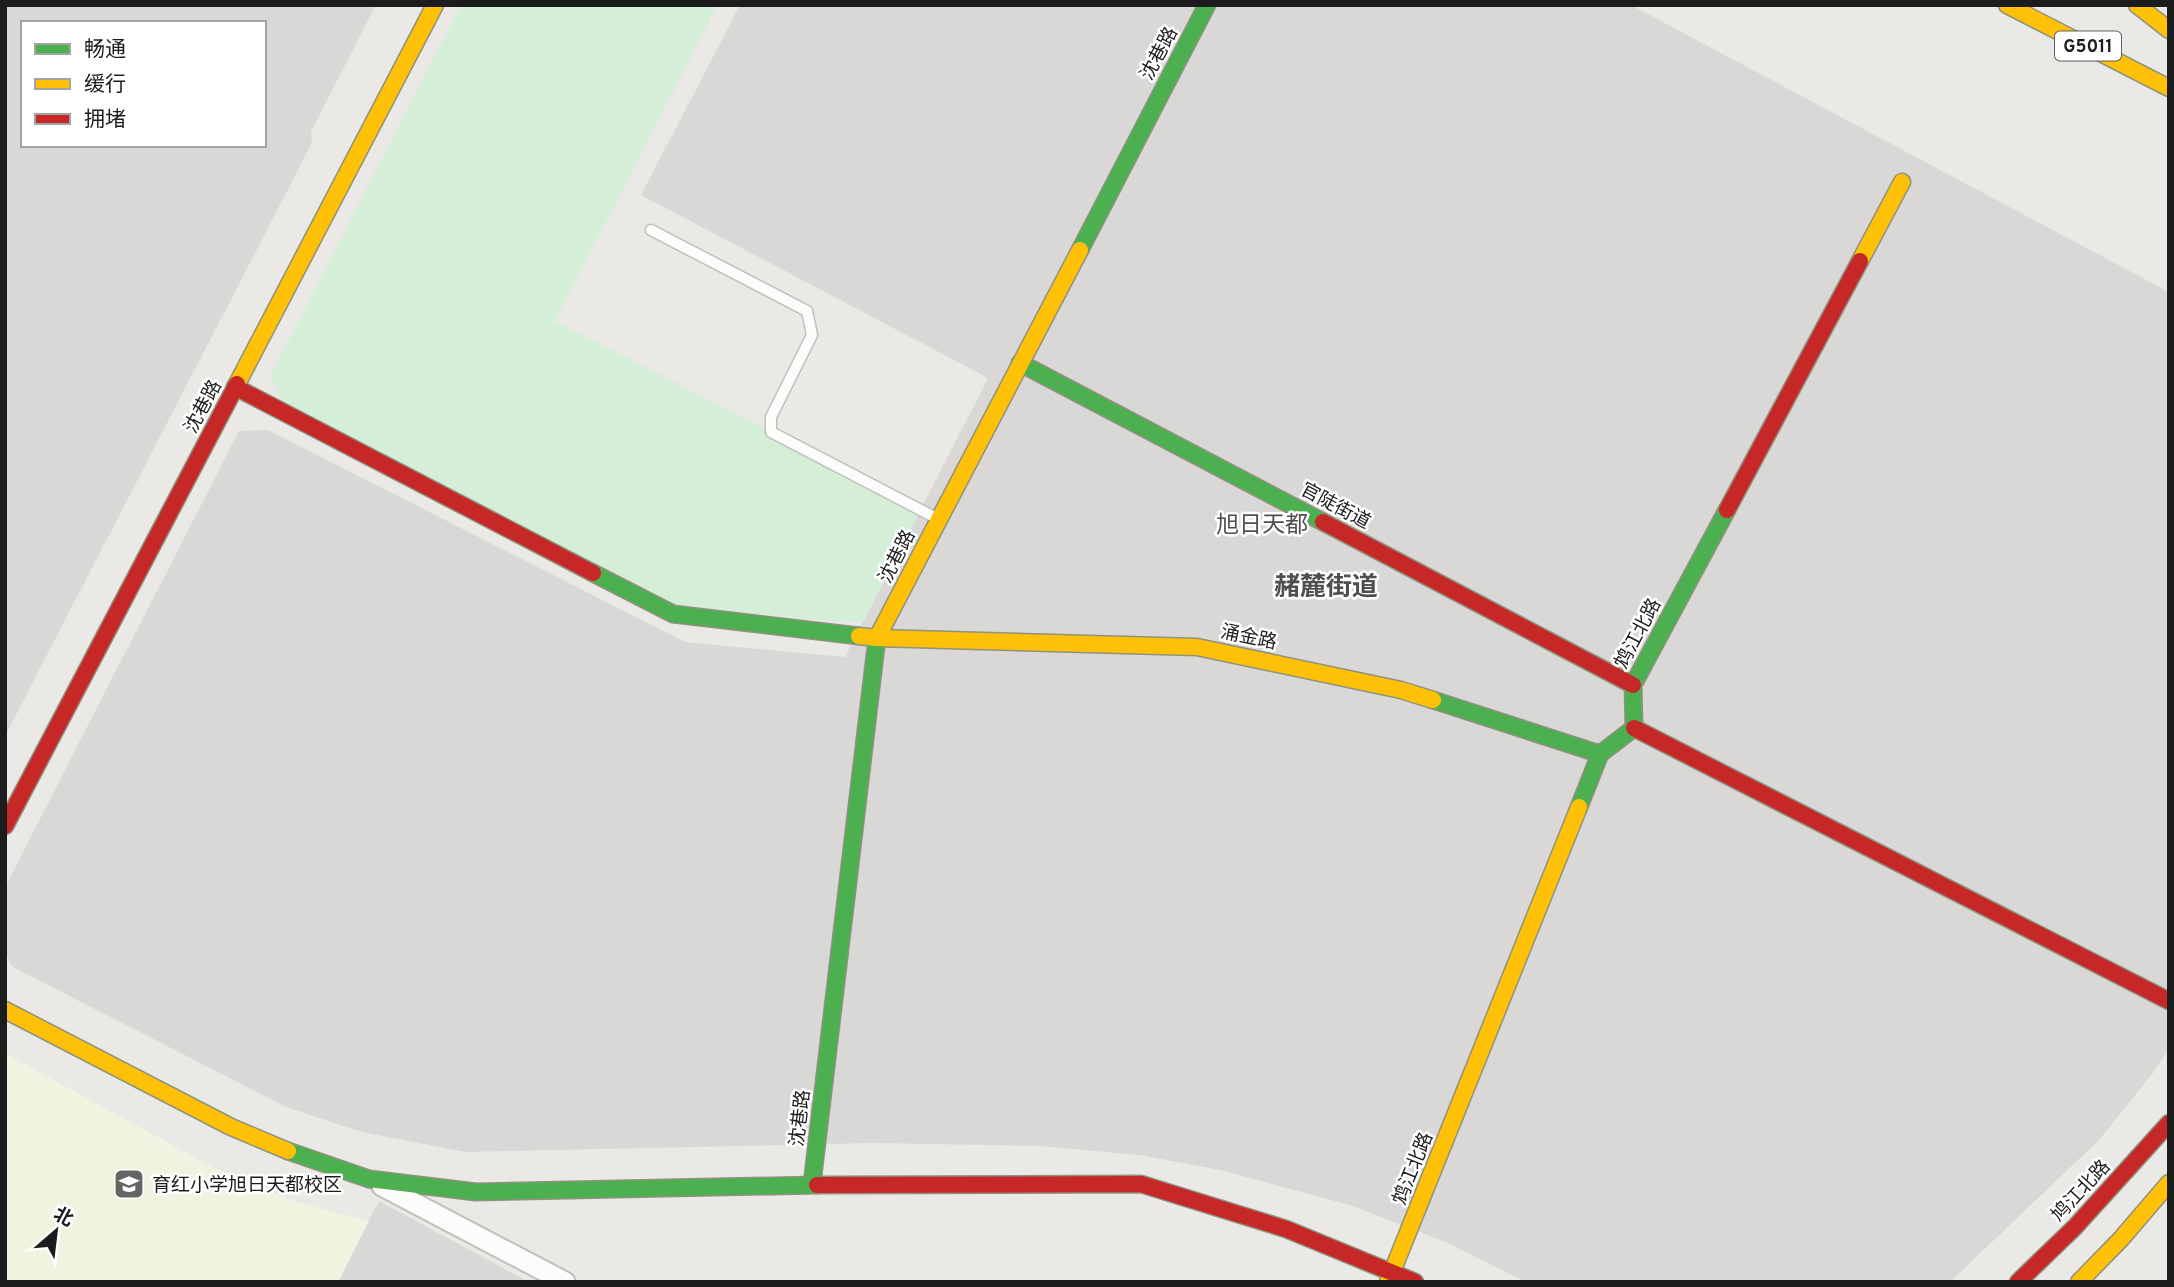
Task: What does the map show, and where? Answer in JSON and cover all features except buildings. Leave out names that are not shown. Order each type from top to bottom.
[{"type":"main road","name":"沈巷路","points":[[5,826],[435,5]]},
{"type":"main road","name":"沈巷路","points":[[812,1185],[877,638],[1207,5]]},
{"type":"main road","name":"G5011","points":[[2007,5],[2169,88]]},
{"type":"main road","points":[[2137,5],[2169,30]]},
{"type":"main road","name":"鸩江北路","points":[[1634,728],[1633,685],[1902,182]]},
{"type":"main road","name":"官陡街道","points":[[1020,363],[1633,685]]},
{"type":"main road","name":"涌金路","points":[[235,387],[673,614],[877,638],[1198,647],[1401,690],[1600,754]]},
{"type":"main road","points":[[1600,754],[1634,728],[2169,1001]]},
{"type":"main road","name":"鸩江北路","points":[[1390,1277],[1600,754]]},
{"type":"main road","points":[[5,1010],[231,1127],[304,1158],[369,1179],[476,1192],[812,1185],[1141,1184],[1286,1229],[1390,1277],[1415,1282]]},
{"type":"main road","name":"鸠江北路","points":[[2018,1282],[2075,1227],[2169,1123]]},
{"type":"main road","points":[[2079,1282],[2121,1239],[2169,1183]]},
{"type":"street","points":[[369,1179],[565,1282]]},
{"type":"lane","points":[[651,230],[807,311],[812,335],[771,417],[771,432],[939,519]]},
{"type":"shaded area","points":[[5,5],[376,5],[311,131],[312,143],[5,736]]},
{"type":"shaded area","points":[[461,5],[717,6],[555,321],[921,509],[863,622],[673,614],[281,400],[271,375]]},
{"type":"shaded area","name":"旭日天都","points":[[740,5],[1631,5],[2169,292],[2169,1048],[2153,1073],[2099,1140],[1950,1282],[1526,1282],[1448,1243],[1353,1206],[1220,1170],[1139,1155],[1040,1146],[872,1143],[465,1152],[362,1132],[286,1107],[11,966],[5,948],[5,887],[239,431],[268,430],[685,642],[845,657],[988,378],[641,195]]},
{"type":"shaded area","name":"育红小学旭日天都校区","points":[[5,1053],[212,1167],[293,1201],[369,1221],[338,1282],[5,1282]]},
{"type":"shaded area","points":[[379,1201],[529,1282],[338,1282]]},
{"type":"traffic: fast","points":[[1080,250],[1207,5]]},
{"type":"traffic: fast","points":[[1020,363],[1323,522]]},
{"type":"traffic: fast","points":[[1579,807],[1600,754],[1634,728],[1633,685],[1727,510]]},
{"type":"traffic: fast","points":[[593,573],[673,614],[859,636]]},
{"type":"traffic: fast","points":[[812,1184],[877,638]]},
{"type":"traffic: fast","points":[[1433,700],[1600,754]]},
{"type":"traffic: fast","points":[[288,1151],[369,1179],[476,1192],[817,1185]]},
{"type":"traffic: slow","points":[[237,384],[435,5]]},
{"type":"traffic: slow","points":[[2007,5],[2169,88]]},
{"type":"traffic: slow","points":[[2137,5],[2169,30]]},
{"type":"traffic: slow","points":[[1860,261],[1902,182]]},
{"type":"traffic: slow","points":[[877,638],[1080,250]]},
{"type":"traffic: slow","points":[[859,636],[1197,647],[1401,690],[1433,700]]},
{"type":"traffic: slow","points":[[1388,1282],[1579,807]]},
{"type":"traffic: slow","points":[[5,1010],[231,1127],[288,1151]]},
{"type":"traffic: slow","points":[[2079,1282],[2121,1239],[2169,1183]]},
{"type":"traffic: jam","points":[[1727,510],[1860,261]]},
{"type":"traffic: jam","points":[[5,826],[237,384]]},
{"type":"traffic: jam","points":[[235,387],[593,573]]},
{"type":"traffic: jam","points":[[1323,522],[1633,685]]},
{"type":"traffic: jam","points":[[1634,728],[2169,1001]]},
{"type":"traffic: jam","points":[[2018,1282],[2075,1227],[2169,1123]]},
{"type":"traffic: jam","points":[[817,1185],[1141,1184],[1286,1229],[1415,1282]]},
{"type":"place","name":"育红小学旭日天都校区","points":[[129,1184]]},
{"type":"district","name":"旭日天都","points":[[1262,524]]},
{"type":"district","name":"赭麓街道","points":[[1326,586]]}]
